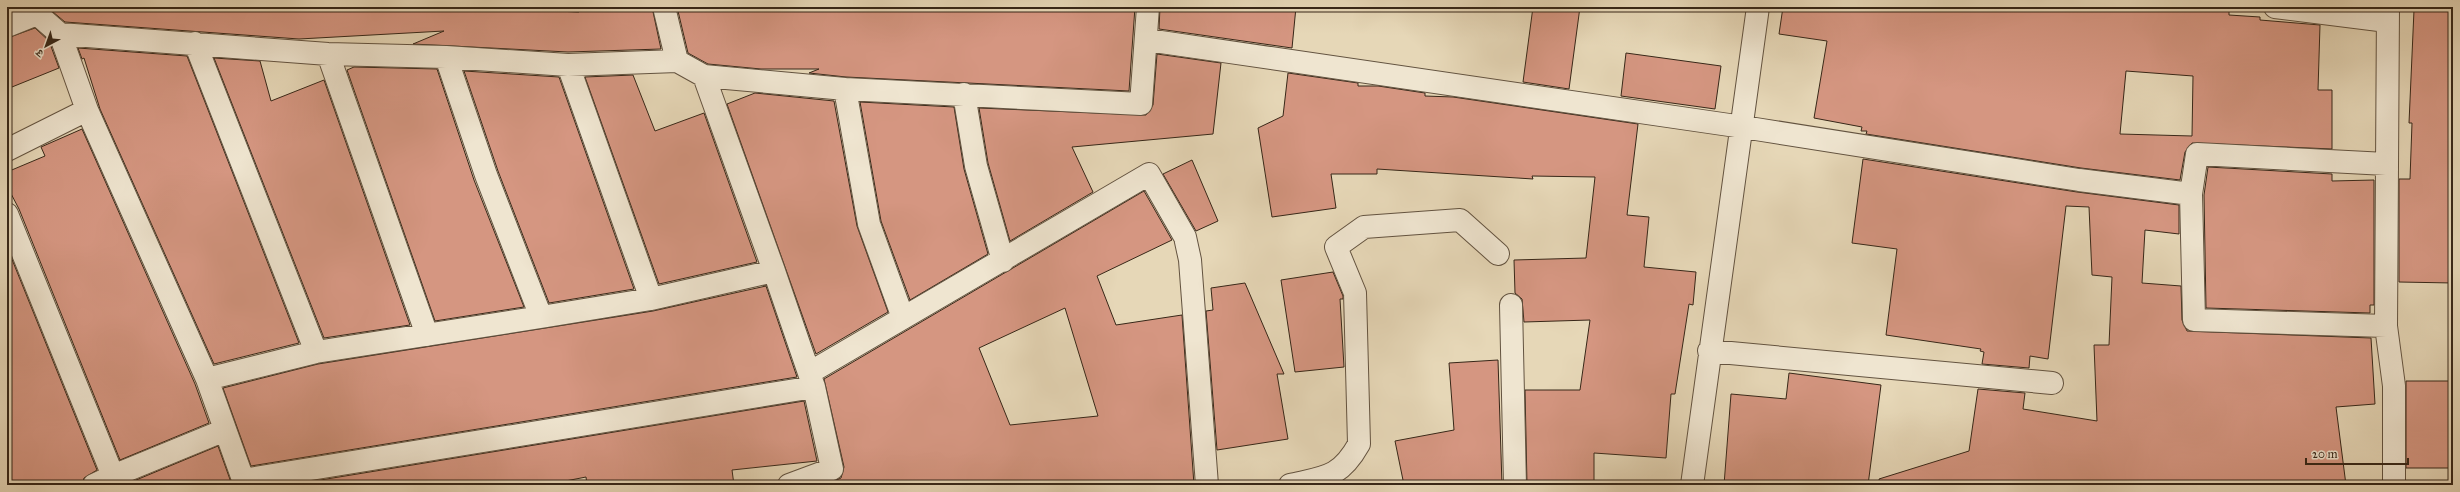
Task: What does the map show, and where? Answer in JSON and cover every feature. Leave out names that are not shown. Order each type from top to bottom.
[{"type":"street","points":[[664,7],[677,61]]},
{"type":"street","points":[[60,34],[328,54],[446,57],[568,64],[677,61],[704,76],[845,88],[1141,104],[1147,40],[1148,7]]},
{"type":"street","points":[[1692,485],[1709,351],[1743,127],[1758,7]]},
{"type":"street","points":[[2276,7],[2388,14],[2386,326],[2394,386],[2394,485]]},
{"type":"street","points":[[7,26],[36,11],[60,34],[87,110],[208,379],[224,430],[244,482],[811,380],[903,318],[1150,174],[1185,237],[1190,260],[1207,485]]},
{"type":"street","points":[[1147,40],[1743,127],[2079,180],[2191,194]]},
{"type":"street","points":[[195,43],[316,352]]},
{"type":"street","points":[[328,54],[427,335]]},
{"type":"street","points":[[446,57],[486,175],[542,318]]},
{"type":"street","points":[[568,64],[651,299]]},
{"type":"street","points":[[704,76],[811,380],[832,469],[789,485]]},
{"type":"street","points":[[845,88],[870,224],[903,318]]},
{"type":"street","points":[[964,94],[976,166],[1003,261]]},
{"type":"street","points":[[7,150],[87,110]]},
{"type":"street","points":[[2386,164],[2197,154],[2191,194],[2194,320],[2386,326]]},
{"type":"street","points":[[7,214],[103,481],[224,430]]},
{"type":"street","points":[[1290,485],[1327,477],[1348,463],[1359,444],[1356,293],[1336,246],[1364,227],[1460,220],[1498,254]]},
{"type":"street","points":[[208,379],[316,352],[542,318],[651,299],[774,272]]},
{"type":"street","points":[[1510,305],[1515,485]]},
{"type":"street","points":[[1709,351],[2052,383]]},
{"type":"building","points":[[53,7],[481,7],[579,12],[579,7],[652,7],[661,49],[568,52],[413,44],[444,31],[299,39],[65,22],[53,12]]},
{"type":"building","points":[[677,7],[1135,7],[1129,91],[846,77],[809,73],[819,69],[761,69],[708,64],[688,53]]},
{"type":"building","points":[[1160,7],[1296,7],[1292,48],[1159,29]]},
{"type":"building","points":[[1533,7],[1580,7],[1569,89],[1523,82]]},
{"type":"building","points":[[1783,7],[2176,7],[2229,11],[2229,15],[2260,17],[2260,20],[2320,25],[2318,90],[2332,90],[2332,149],[2192,143],[2185,152],[2180,180],[2081,168],[1866,134],[1867,131],[1861,131],[1862,127],[1814,118],[1827,41],[1779,34]],"holes":[[[2126,71],[2193,76],[2192,136],[2120,134]]]},
{"type":"building","points":[[2414,10],[2453,11],[2453,283],[2399,282],[2399,179],[2410,179],[2412,123],[2409,123]]},
{"type":"building","points":[[35,28],[49,41],[59,68],[7,89],[7,38]]},
{"type":"building","points":[[78,48],[187,56],[299,343],[214,364],[100,109],[84,58],[82,59]]},
{"type":"building","points":[[1626,53],[1721,66],[1715,109],[1621,96]]},
{"type":"building","points":[[1157,54],[1221,63],[1213,134],[1072,147],[1093,192],[1010,241],[988,163],[979,108],[1146,115],[1153,105]]},
{"type":"building","points":[[214,58],[260,61],[271,101],[324,80],[410,325],[324,338]]},
{"type":"building","points":[[354,67],[437,69],[474,180],[524,307],[435,321],[347,70]]},
{"type":"building","points":[[464,71],[559,77],[634,289],[549,303],[498,171]]},
{"type":"building","points":[[1288,73],[1358,83],[1358,86],[1378,86],[1425,93],[1425,96],[1453,97],[1638,124],[1627,215],[1649,217],[1644,267],[1696,272],[1693,305],[1689,304],[1675,394],[1671,394],[1666,458],[1594,453],[1594,485],[1527,485],[1525,390],[1580,390],[1590,320],[1524,322],[1522,299],[1515,293],[1514,260],[1586,258],[1595,177],[1532,176],[1533,179],[1377,169],[1377,174],[1331,174],[1336,208],[1272,217],[1258,128],[1283,116]]},
{"type":"building","points":[[633,75],[655,131],[704,113],[757,262],[659,284],[585,77]]},
{"type":"building","points":[[755,93],[834,101],[857,226],[888,312],[816,354],[727,104]]},
{"type":"building","points":[[860,102],[954,107],[964,169],[988,254],[910,300],[881,221]]},
{"type":"building","points":[[82,129],[195,384],[209,423],[120,460],[19,209],[7,186],[7,172],[45,156],[41,147]]},
{"type":"building","points":[[1863,159],[2077,192],[2179,205],[2179,234],[2145,230],[2142,283],[2181,286],[2182,320],[2187,331],[2371,338],[2375,404],[2336,407],[2346,485],[1880,485],[1879,479],[1969,451],[1978,389],[2025,393],[2023,409],[2097,421],[2094,345],[2109,345],[2112,277],[2092,275],[2089,207],[2066,206],[2048,359],[2030,356],[2029,368],[1982,364],[1984,352],[1980,351],[1981,349],[1886,335],[1897,249],[1852,243]]},
{"type":"building","points":[[1192,160],[1218,221],[1196,231],[1163,174]]},
{"type":"building","points":[[2208,167],[2332,174],[2332,181],[2374,180],[2374,305],[2370,305],[2370,313],[2206,308],[2204,195]]},
{"type":"building","points":[[1144,191],[1172,240],[1097,276],[1116,325],[1182,315],[1194,485],[825,485],[841,478],[844,467],[824,379]],"holes":[[[1065,308],[1098,416],[1010,425],[979,348]]]},
{"type":"building","points":[[7,247],[97,470],[84,478],[82,485],[7,485]]},
{"type":"building","points":[[1333,272],[1343,296],[1343,299],[1340,299],[1344,367],[1295,372],[1281,280]]},
{"type":"building","points":[[1245,283],[1284,374],[1277,374],[1288,439],[1217,450],[1206,311],[1213,310],[1211,288]]},
{"type":"building","points":[[766,286],[797,377],[251,466],[223,388],[318,364],[653,311]]},
{"type":"building","points":[[1498,360],[1502,485],[1404,485],[1395,441],[1454,430],[1449,363]]},
{"type":"building","points":[[1789,373],[1881,385],[1868,485],[1724,485],[1731,394],[1786,399]]},
{"type":"building","points":[[2406,381],[2453,381],[2453,468],[2406,468]]},
{"type":"building","points":[[804,401],[817,461],[732,470],[734,485],[587,485],[586,477],[545,485],[290,485]]},
{"type":"building","points":[[218,446],[232,485],[124,485]]}]
